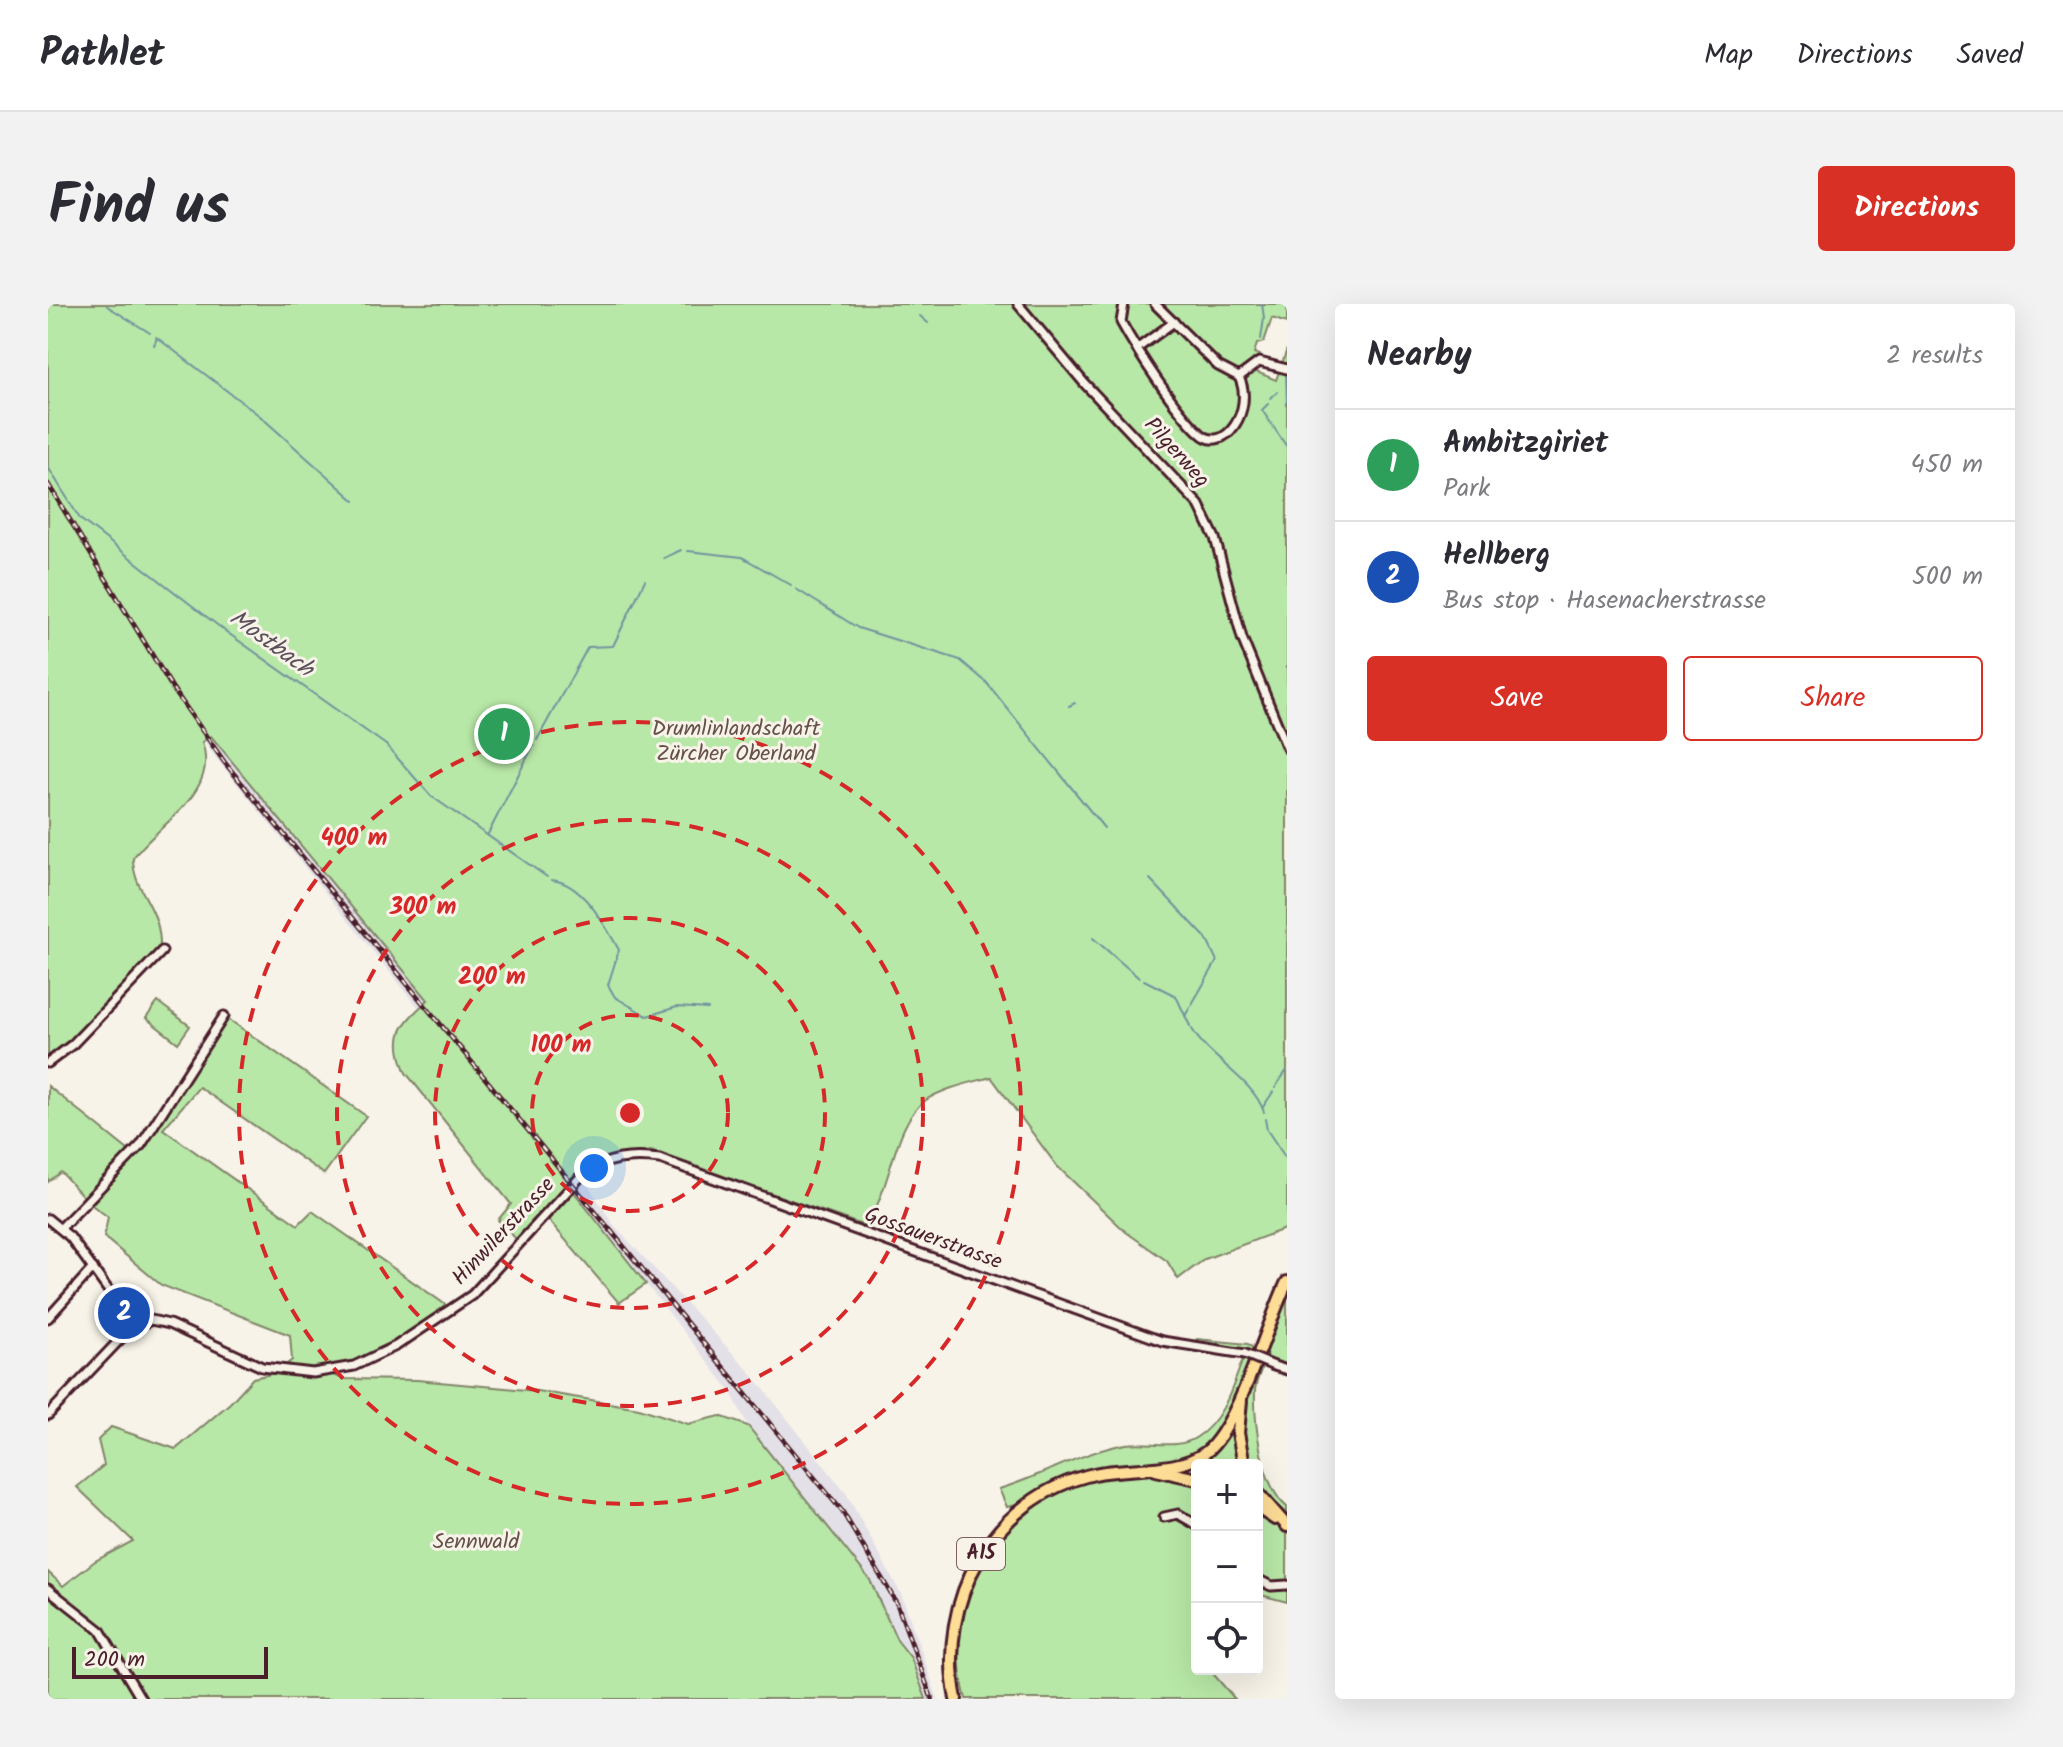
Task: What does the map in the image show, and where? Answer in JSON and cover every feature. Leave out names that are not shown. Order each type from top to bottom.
[{"type":"highway","name":"A15","points":[[956,1699],[951,1660],[955,1616],[969,1575],[990,1541],[1017,1512],[1049,1491],[1084,1476],[1184,1462],[1211,1447],[1225,1428],[1287,1282]]},
{"type":"highway","name":"A15","points":[[1243,1459],[1238,1426],[1245,1384]]},
{"type":"highway","name":"A15","points":[[1122,1469],[1161,1471],[1191,1478]]},
{"type":"highway","points":[[1263,1499],[1287,1526]]},
{"type":"highway","points":[[1263,1511],[1287,1526]]},
{"type":"street","name":"Pilgerweg","points":[[1018,304],[1085,384],[1199,505],[1217,546],[1242,638],[1287,748]]},
{"type":"street","points":[[1124,304],[1121,322],[1189,419],[1207,438],[1224,435],[1240,417],[1246,398],[1239,377],[1218,366],[1155,304]]},
{"type":"street","points":[[1138,348],[1174,322]]},
{"type":"street","points":[[1239,377],[1261,361],[1287,369]]},
{"type":"street","points":[[48,1063],[73,1044],[162,951]]},
{"type":"street","points":[[61,1228],[141,1145],[224,1016]]},
{"type":"street","name":"Gossauerstrasse","points":[[573,1183],[597,1165],[619,1158],[660,1159],[1162,1341],[1245,1354],[1287,1370]]},
{"type":"street","name":"Hinwilerstrasse","points":[[139,1323],[151,1320],[169,1324],[262,1367],[313,1373],[354,1366],[396,1346],[472,1295],[573,1183]]},
{"type":"street","points":[[48,1219],[61,1228],[139,1323],[48,1415]]},
{"type":"street","points":[[48,1318],[93,1268]]},
{"type":"street","points":[[1164,1517],[1178,1514],[1191,1522]]},
{"type":"street","points":[[1263,1582],[1271,1586],[1287,1585]]},
{"type":"street","points":[[48,1589],[100,1630],[141,1699]]},
{"type":"shaded area","points":[[150,663],[203,720],[305,853],[435,1008],[449,1013],[577,1178],[586,1182],[613,1224],[751,1373],[846,1493],[902,1596],[938,1699],[926,1699],[911,1658],[897,1640],[870,1580],[748,1426],[731,1392],[574,1192],[565,1188],[216,758]]},
{"type":"green space","name":"Drumlinlandschaft Zürcher Oberland","points":[[48,304],[1287,304],[1287,323],[1272,318],[1264,342],[1257,344],[1254,353],[1260,355],[1254,371],[1276,380],[1287,349],[1287,1228],[1205,1259],[1178,1279],[1167,1261],[1126,1232],[1057,1166],[991,1077],[941,1092],[915,1111],[899,1141],[881,1195],[865,1226],[651,1151],[609,1158],[576,1174],[578,1178],[575,1175],[564,1187],[574,1192],[646,1284],[619,1303],[541,1211],[516,1239],[498,1220],[511,1204],[406,1073],[401,1060],[401,1032],[428,1000],[211,736],[202,742],[205,760],[203,777],[195,792],[133,858],[138,881],[157,922],[160,950],[71,1042],[48,1059]]},
{"type":"green space","points":[[158,1002],[190,1026],[178,1043],[146,1018]]},
{"type":"green space","name":"Sennwald","points":[[224,1016],[366,1116],[324,1174],[199,1087],[163,1129],[298,1225],[312,1211],[453,1310],[395,1346],[328,1373],[343,1379],[417,1380],[537,1391],[639,1408],[688,1424],[720,1416],[748,1426],[870,1580],[897,1640],[911,1658],[926,1699],[48,1699],[48,1572],[63,1586],[95,1561],[133,1541],[77,1487],[104,1465],[98,1440],[111,1427],[176,1449],[230,1403],[253,1378],[276,1373],[292,1360],[290,1335],[161,1285],[104,1237],[108,1217],[89,1203],[61,1172],[48,1182],[48,1086],[133,1154]]},
{"type":"green space","points":[[1287,1282],[1287,1370],[1265,1360],[1255,1390],[1262,1459],[1191,1459],[1191,1675],[1214,1675],[1235,1699],[966,1699],[960,1670],[960,1641],[972,1588],[1001,1540],[1042,1500],[1007,1507],[999,1489],[1109,1448],[1135,1443],[1180,1443],[1197,1437],[1221,1411],[1245,1354],[1190,1347],[1197,1339],[1248,1344],[1265,1359],[1264,1349]]},
{"type":"green space","points":[[1263,1461],[1271,1484],[1287,1507],[1287,1602],[1263,1596]]},
{"type":"waterway","points":[[1261,339],[1262,304]]},
{"type":"waterway","points":[[107,306],[150,333]]},
{"type":"waterway","points":[[920,316],[928,323]]},
{"type":"waterway","points":[[156,337],[260,416],[355,501]]},
{"type":"waterway","points":[[154,345],[157,338]]},
{"type":"waterway","points":[[1286,374],[1287,403]]},
{"type":"waterway","points":[[1270,398],[1278,392]]},
{"type":"waterway","points":[[1268,404],[1262,410],[1287,447]]},
{"type":"waterway","name":"Mostbach","points":[[48,467],[80,519],[225,631],[386,745],[431,796],[547,877]]},
{"type":"waterway","points":[[664,558],[681,550]]},
{"type":"waterway","points":[[688,551],[742,557],[791,585]]},
{"type":"waterway","name":"Mostbach","points":[[537,740],[588,647],[613,646],[645,580]]},
{"type":"waterway","points":[[796,589],[858,628],[960,660],[986,682],[1104,828]]},
{"type":"waterway","points":[[1069,706],[1075,703]]},
{"type":"waterway","name":"Mostbach","points":[[488,834],[533,746]]},
{"type":"waterway","points":[[1150,879],[1206,938],[1217,961],[1185,1016]]},
{"type":"waterway","name":"Mostbach","points":[[551,880],[573,888],[582,896],[600,917],[619,950],[608,985],[615,997],[647,1016],[677,1007],[708,1009]]},
{"type":"waterway","points":[[1093,938],[1139,978]]},
{"type":"waterway","points":[[1144,980],[1176,996],[1190,1026]]},
{"type":"waterway","points":[[1192,1029],[1250,1089],[1264,1112]]},
{"type":"waterway","points":[[1275,1088],[1287,1070]]},
{"type":"waterway","points":[[1263,1107],[1273,1092]]},
{"type":"waterway","points":[[1265,1119],[1267,1130],[1287,1160]]},
{"type":"railway","points":[[48,484],[173,689],[225,763],[842,1511],[897,1604],[932,1699]]},
{"type":"place","name":"Ambitzgiriet","points":[[504,734]]},
{"type":"place","name":"Hellberg","points":[[124,1313]]}]
